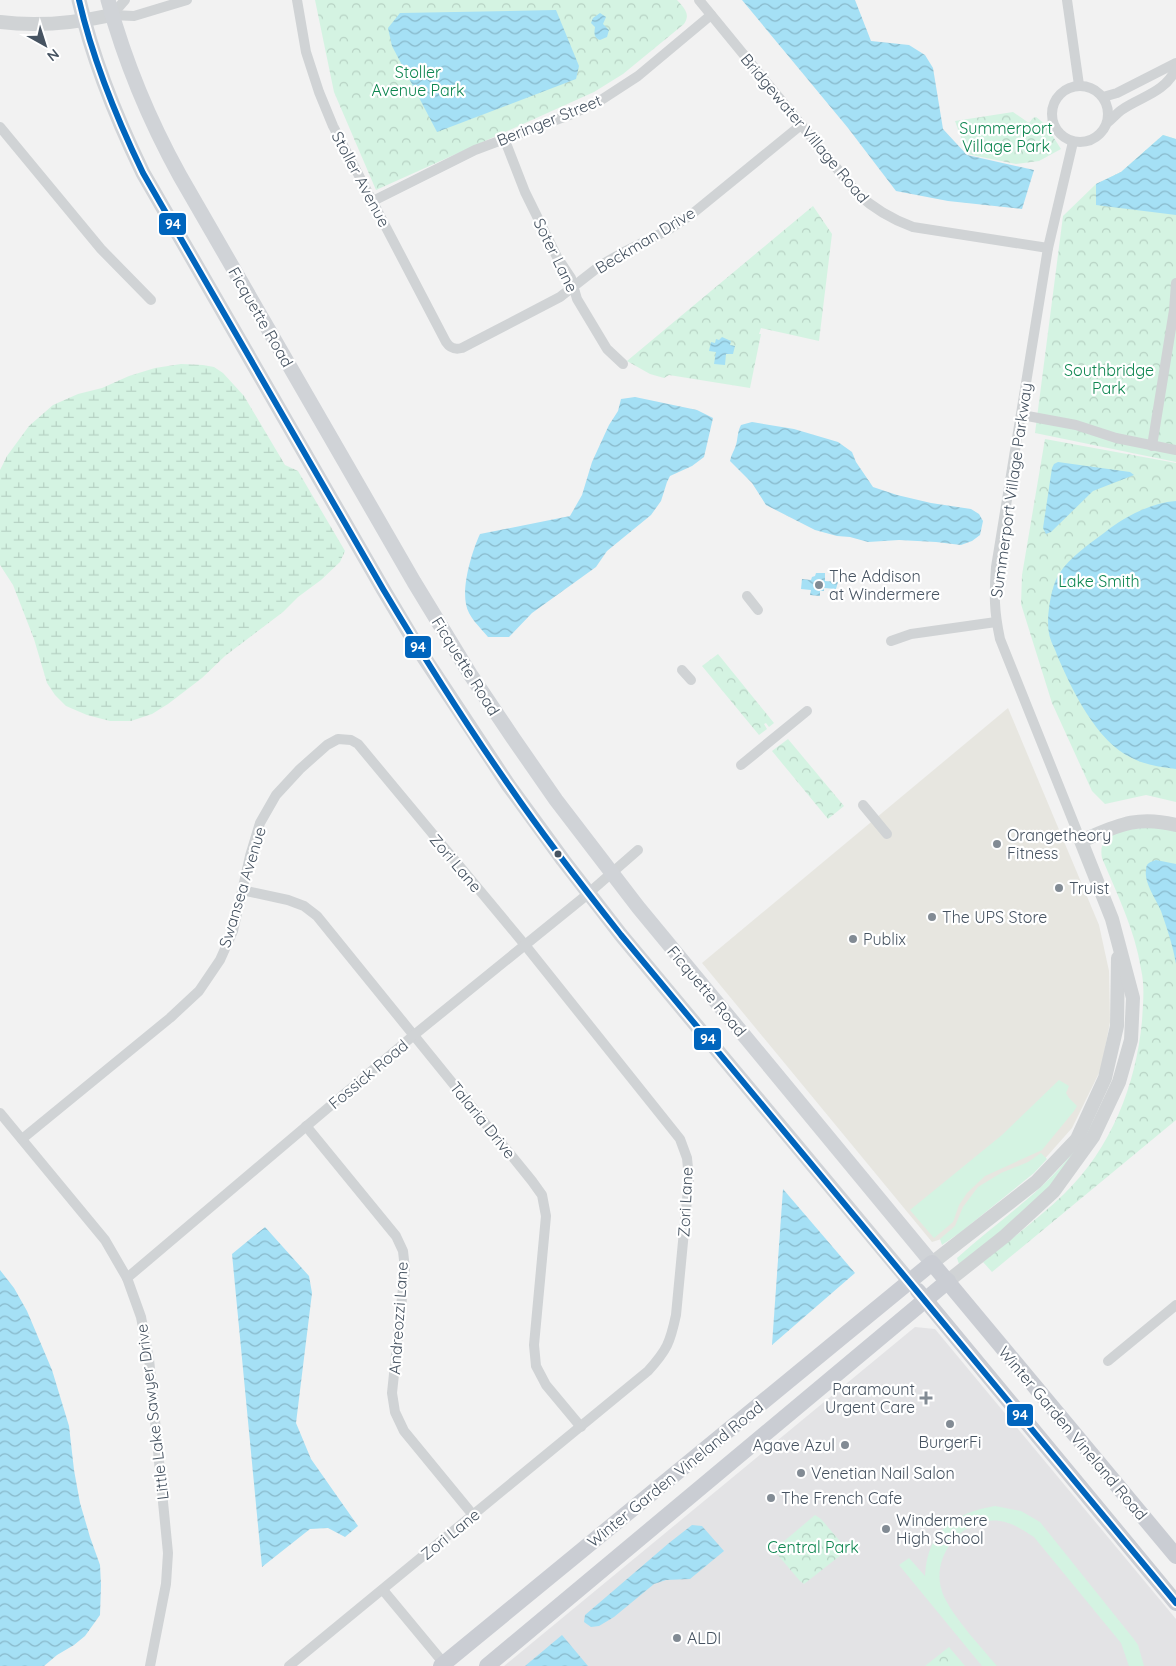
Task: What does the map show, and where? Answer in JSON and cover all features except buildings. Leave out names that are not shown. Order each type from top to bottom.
[{"type":"main road","name":"Ficquette Road","points":[[78,0],[91,49],[114,110],[143,173],[272,399],[424,656],[509,786],[588,893],[910,1282]]},
{"type":"main road","name":"Ficquette Road","points":[[108,0],[134,79],[167,152],[414,582],[502,723],[556,800],[611,873],[932,1263]]},
{"type":"main road","name":"Winter Garden Vineland Road","points":[[444,1665],[932,1263],[1176,1556]]},
{"type":"main road","name":"Winter Garden Vineland Road","points":[[910,1282],[1176,1603]]},
{"type":"main road","name":"Summerport Village Parkway","points":[[925,1300],[948,1282]]},
{"type":"main road","name":"Winter Garden Vineland Road","points":[[487,1666],[925,1300]]},
{"type":"street","points":[[112,15],[125,0]]},
{"type":"street","points":[[0,22],[44,24],[84,21],[112,15],[134,16],[187,0]]},
{"type":"street","name":"Stoller Avenue","points":[[297,0],[306,52],[333,126],[446,342],[451,348]]},
{"type":"street","name":"Bridgewater Village Road","points":[[698,0],[857,193],[873,208],[895,221],[913,226],[1048,248]]},
{"type":"street","points":[[1067,0],[1079,85]]},
{"type":"street","name":"Beringer Street","points":[[373,201],[442,165],[504,138],[572,114],[615,92],[638,76],[711,15]]},
{"type":"street","points":[[1103,97],[1117,93],[1176,63]]},
{"type":"street","points":[[1108,122],[1123,109],[1163,87],[1172,78],[1176,69]]},
{"type":"street","points":[[1079,85],[1097,90],[1103,97],[1109,109],[1108,122],[1103,132],[1095,139],[1073,142],[1066,139],[1056,128],[1052,111],[1055,101],[1061,93],[1079,85]]},
{"type":"street","name":"Beckman Drive","points":[[451,348],[462,348],[560,297],[615,257],[668,230],[692,214],[801,125]]},
{"type":"street","points":[[0,127],[101,249],[151,300]]},
{"type":"street","name":"Soter Lane","points":[[504,138],[528,198],[557,257],[571,278],[577,299],[607,349],[623,364]]},
{"type":"street","name":"Summerport Village Parkway","points":[[948,1282],[1004,1236],[1054,1191],[1093,1137],[1119,1082],[1131,1040],[1133,998],[1118,940],[1081,841],[1008,663],[996,622],[994,593],[996,567],[1048,248],[1073,142]]},
{"type":"street","points":[[1152,446],[1175,309],[1176,283]]},
{"type":"street","points":[[1022,415],[1076,425],[1116,438],[1176,450]]},
{"type":"street","points":[[747,596],[758,610]]},
{"type":"street","points":[[891,641],[911,634],[996,622]]},
{"type":"street","points":[[682,670],[691,680]]},
{"type":"street","points":[[741,765],[807,711]]},
{"type":"street","name":"Swansea Avenue","points":[[22,1140],[170,1018],[199,991],[220,960],[233,931],[260,824],[276,795],[300,769],[327,745],[338,740],[351,740]]},
{"type":"street","name":"Zori Lane","points":[[289,1666],[648,1371],[664,1353],[672,1335],[676,1315],[689,1179],[687,1158],[680,1139],[525,945],[358,744],[351,740]]},
{"type":"street","points":[[863,805],[887,834]]},
{"type":"street","points":[[1081,841],[1134,821],[1161,821],[1176,825]]},
{"type":"street","name":"Fossick Road","points":[[128,1278],[414,1035],[638,850]]},
{"type":"street","name":"Talaria Drive","points":[[242,890],[288,900],[304,906],[317,916],[542,1195],[546,1216],[534,1345],[536,1366],[546,1385],[580,1427]]},
{"type":"street","name":"Summerport Village Parkway","points":[[932,1263],[1036,1182],[1077,1139],[1105,1078],[1118,1026],[1118,940]]},
{"type":"street","points":[[1105,1078],[1119,1082]]},
{"type":"street","name":"Little Lake Sawyer Drive","points":[[0,1113],[105,1240],[128,1278],[141,1317],[149,1359],[168,1553],[166,1584],[150,1666]]},
{"type":"street","name":"Andreozzi Lane","points":[[306,1126],[396,1236],[403,1251],[405,1269],[392,1393],[395,1412],[404,1431],[473,1515]]},
{"type":"street","points":[[1108,1361],[1176,1305]]},
{"type":"street","points":[[382,1590],[444,1665]]},
{"type":"shaded area","points":[[1008,708],[1099,925],[1109,971],[1110,1022],[1101,1069],[1072,1128],[1034,1171],[957,1234],[932,1242],[702,963]]},
{"type":"shaded area","name":"Windermere High School","points":[[915,1327],[935,1329],[1176,1619],[1176,1666],[504,1666]]},
{"type":"green space","name":"Stoller Avenue Park","points":[[315,0],[677,0],[686,11],[687,17],[684,24],[623,74],[594,92],[376,190],[334,92]]},
{"type":"green space","name":"Summerport Village Park","points":[[1013,112],[1029,123],[1036,117],[1045,124],[1061,149],[1039,161],[1016,164],[967,154],[955,121]]},
{"type":"green space","name":"Southbridge Park","points":[[1163,135],[1176,139],[1176,462],[1035,433],[1063,216],[1096,184],[1121,172]]},
{"type":"green space","points":[[813,206],[832,234],[819,341],[761,328],[750,388],[669,375],[664,378],[650,374],[627,361]]},
{"type":"green space","points":[[181,364],[214,367],[223,373],[244,396],[285,465],[298,471],[345,551],[340,562],[321,580],[168,704],[152,714],[131,721],[110,721],[87,715],[66,706],[47,683],[34,639],[13,585],[0,565],[0,470],[7,456],[29,426],[53,405],[78,394],[102,388],[129,376],[155,368]]},
{"type":"green space","name":"Lake Smith","points":[[1045,439],[1176,463],[1176,802],[1146,795],[1105,804],[1092,791],[1052,703],[1021,604],[1022,575]]},
{"type":"green space","points":[[718,654],[774,723],[769,727],[766,723],[764,724],[767,729],[759,735],[702,666]]},
{"type":"green space","points":[[788,739],[844,806],[828,819],[772,751]]},
{"type":"green space","points":[[1154,827],[1176,831],[1176,1120],[992,1272],[983,1262],[1035,1220],[1081,1176],[1108,1136],[1127,1092],[1139,1045],[1143,982],[1134,940],[1125,912],[1102,858],[1102,848],[1110,836],[1118,832]]},
{"type":"green space","points":[[1059,1080],[1069,1086],[1066,1093],[1077,1106],[1074,1111],[1042,1150],[985,1176],[967,1193],[959,1205],[953,1222],[934,1238],[910,1210],[1002,1135]]},
{"type":"green space","points":[[1095,1119],[1096,1125],[1040,1201],[959,1264],[957,1258],[1052,1176],[1072,1153]]},
{"type":"green space","points":[[1041,1153],[1047,1159],[1034,1173],[942,1245],[940,1239],[955,1226],[963,1207],[978,1187],[1001,1173],[1028,1162]]},
{"type":"green space","points":[[995,1506],[1021,1511],[1040,1522],[1133,1638],[1138,1645],[1144,1666],[1129,1666],[1121,1643],[1034,1537],[1014,1525],[1000,1521],[987,1521],[963,1531],[954,1540],[941,1562],[939,1575],[944,1597],[950,1607],[997,1666],[982,1666],[899,1565],[909,1558],[925,1576],[931,1547],[945,1527],[955,1519],[980,1509]]},
{"type":"green space","name":"Central Park","points":[[815,1515],[821,1519],[845,1547],[846,1551],[804,1584],[777,1554],[776,1548]]},
{"type":"green space","points":[[949,1647],[965,1666],[925,1666]]},
{"type":"water","points":[[742,0],[855,0],[871,41],[909,45],[925,55],[933,68],[943,129],[967,155],[1034,170],[1022,209],[948,201],[896,191],[848,128]]},
{"type":"water","points":[[556,10],[579,66],[576,79],[437,132],[392,46],[388,28],[400,13]]},
{"type":"water","points":[[600,13],[606,17],[603,24],[609,30],[607,37],[600,40],[596,37],[595,27],[591,23],[593,18]]},
{"type":"water","points":[[1163,135],[1176,139],[1176,215],[1096,205],[1096,184],[1121,172]]},
{"type":"water","points":[[722,337],[731,341],[730,345],[735,346],[733,354],[726,354],[725,365],[714,364],[716,352],[709,351],[711,342],[715,343],[716,339],[719,340]]},
{"type":"water","points":[[635,397],[697,410],[713,418],[704,457],[692,466],[670,476],[661,501],[651,515],[607,551],[596,567],[532,613],[509,637],[488,637],[469,613],[465,596],[469,568],[480,534],[570,516],[582,495],[592,462],[609,425],[618,411],[621,399]]},
{"type":"water","points":[[752,422],[794,429],[838,442],[852,452],[856,462],[873,487],[931,503],[971,509],[979,514],[983,521],[980,535],[972,541],[961,545],[899,540],[868,542],[815,530],[766,505],[752,483],[730,461],[741,425]]},
{"type":"water","points":[[1058,462],[1130,472],[1134,475],[1093,491],[1051,532],[1046,534],[1043,528],[1052,468]]},
{"type":"water","name":"Lake Smith","points":[[1176,501],[1176,769],[1148,764],[1132,758],[1107,740],[1087,713],[1063,669],[1050,639],[1048,620],[1056,579],[1063,568],[1074,557],[1129,516],[1147,508]]},
{"type":"water","name":"The Addison at Windermere","points":[[816,573],[825,573],[825,581],[838,582],[836,589],[824,588],[824,591],[820,591],[820,596],[810,595],[811,590],[801,589],[802,579],[811,580]]},
{"type":"water","points":[[1156,860],[1176,864],[1176,964],[1163,917],[1146,875],[1148,864]]},
{"type":"water","points":[[783,1189],[855,1273],[772,1345]]},
{"type":"water","points":[[265,1227],[309,1276],[312,1293],[296,1423],[311,1459],[358,1526],[345,1537],[328,1528],[310,1529],[262,1567],[232,1254]]},
{"type":"water","points":[[0,1270],[14,1288],[27,1311],[52,1370],[69,1426],[80,1503],[100,1565],[100,1615],[85,1636],[44,1666],[0,1666]]},
{"type":"water","points":[[692,1525],[702,1526],[724,1551],[690,1579],[666,1580],[654,1584],[614,1617],[599,1626],[591,1627],[584,1622],[585,1615]]},
{"type":"water","points":[[562,1635],[588,1666],[525,1666]]},
{"type":"transit line","name":"94","points":[[79,0],[91,45],[106,88],[143,173],[383,589],[493,763],[550,844],[621,935],[1176,1603]]},
{"type":"place","name":"The Addison at Windermere","points":[[819,585]]},
{"type":"place","name":"Orangetheory Fitness","points":[[997,844]]},
{"type":"place","name":"Truist","points":[[1059,888]]},
{"type":"place","name":"The UPS Store","points":[[932,917]]},
{"type":"place","name":"Publix","points":[[853,939]]},
{"type":"place","name":"Paramount Urgent Care","points":[[926,1398]]},
{"type":"place","name":"BurgerFi","points":[[950,1424]]},
{"type":"place","name":"Agave Azul","points":[[845,1445]]},
{"type":"place","name":"Venetian Nail Salon","points":[[801,1473]]},
{"type":"place","name":"The French Cafe","points":[[771,1498]]},
{"type":"place","name":"Windermere High School","points":[[886,1529]]},
{"type":"place","name":"ALDI","points":[[677,1638]]}]
